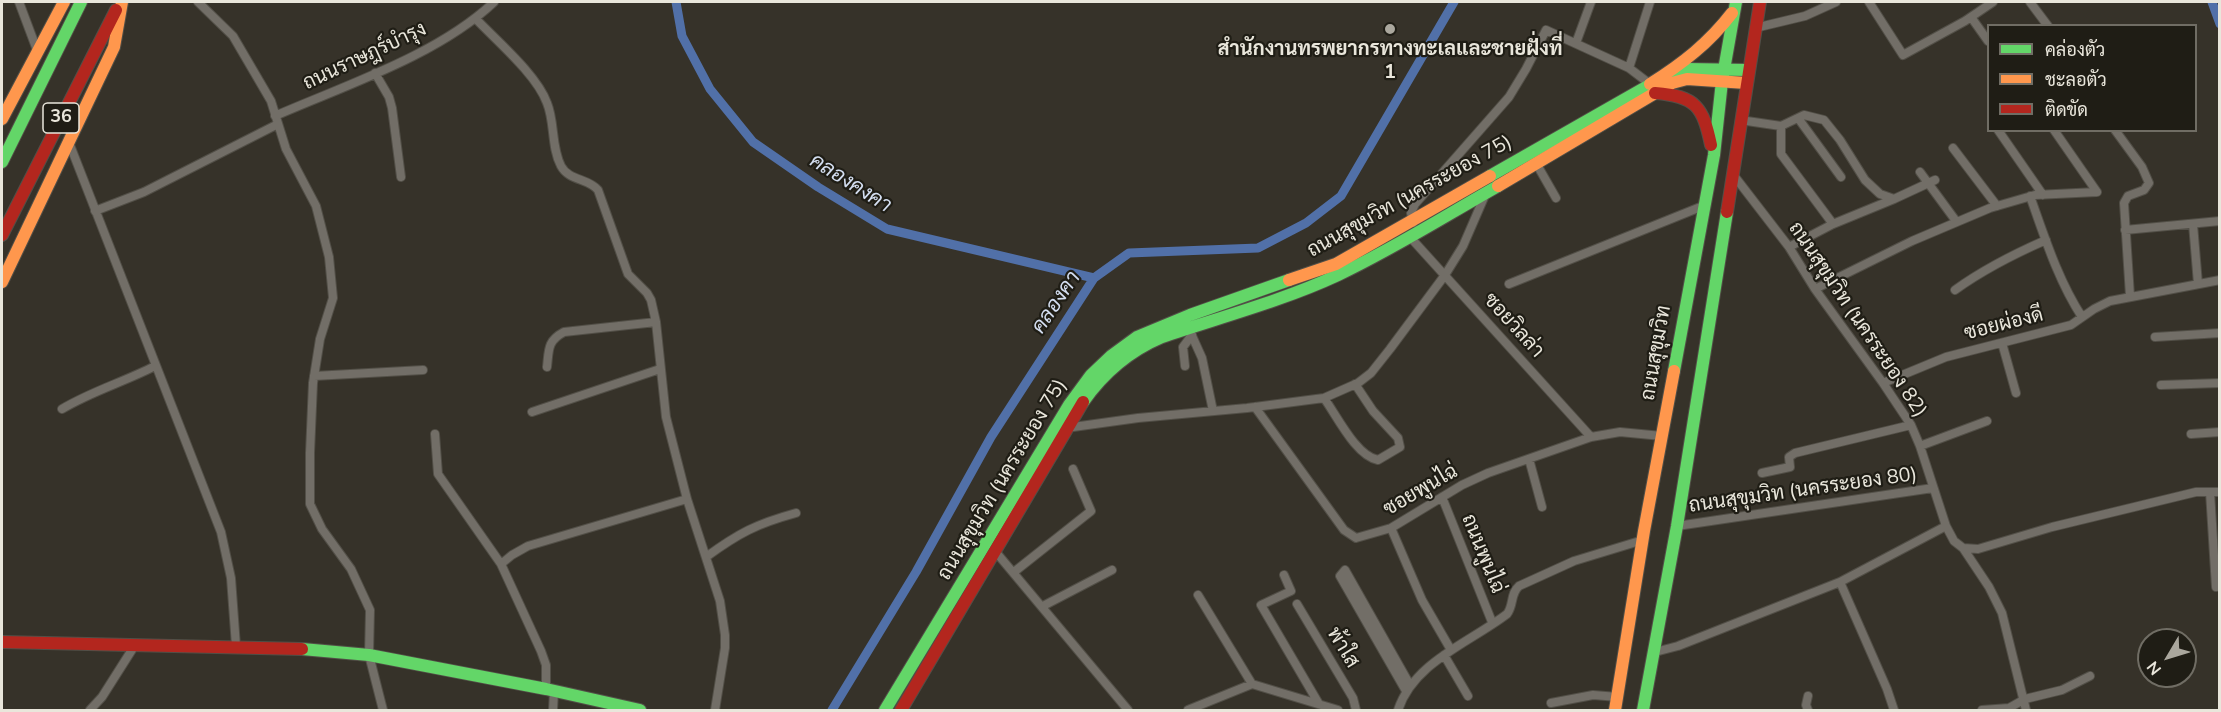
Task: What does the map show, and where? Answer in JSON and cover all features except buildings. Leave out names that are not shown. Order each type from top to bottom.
[{"type":"main road","points":[[2,119],[64,2]]},
{"type":"main road","name":"36","points":[[2,162],[81,2]]},
{"type":"main road","name":"36","points":[[2,282],[114,47],[121,2]]},
{"type":"main road","name":"36","points":[[2,235],[121,2]]},
{"type":"main road","points":[[1643,711],[1677,526],[1760,2]]},
{"type":"main road","points":[[1652,88],[1684,64],[1721,28],[1735,5]]},
{"type":"main road","name":"ถนนสุขุมวิท","points":[[1615,711],[1642,540],[1714,155],[1723,75],[1735,5]]},
{"type":"main road","name":"ถนนสุขุมวิท (นครระยอง 75)","points":[[885,711],[1069,405],[1091,375],[1111,356],[1137,337],[1165,324],[1336,264],[1414,230],[1486,193],[1536,163],[1652,88],[1669,74],[1686,69],[1723,75],[1746,83]]},
{"type":"main road","name":"ถนนสุขุมวิท (นครระยอง 75)","points":[[1723,75],[1748,70]]},
{"type":"main road","points":[[1652,88],[1675,93],[1694,103],[1702,112],[1707,123],[1714,155]]},
{"type":"main road","name":"ถนนสุขุมวิท (นครระยอง 75)","points":[[901,711],[1066,428],[1098,381],[1116,364],[1141,346],[1190,331],[1331,278],[1652,88]]},
{"type":"main road","points":[[2,642],[236,646],[324,650],[369,655],[550,690],[640,711]]},
{"type":"street","points":[[19,2],[37,50]]},
{"type":"street","points":[[198,2],[233,36],[271,101],[286,149],[316,206],[329,257],[333,298],[320,339],[314,376],[310,504],[322,529],[351,569],[370,610],[369,655],[383,711]]},
{"type":"street","name":"ถนนราษฎร์บำรุง","points":[[94,211],[144,192],[276,120],[437,42],[476,19],[494,2]]},
{"type":"street","points":[[1576,43],[1591,2]]},
{"type":"street","points":[[1629,68],[1650,2]]},
{"type":"street","points":[[1755,28],[1805,16],[1836,2]]},
{"type":"street","points":[[1869,2],[1903,55],[1994,2]]},
{"type":"street","points":[[2030,2],[2046,24]]},
{"type":"street","points":[[1971,17],[1987,37]]},
{"type":"street","points":[[476,19],[541,90],[551,115],[561,166],[568,174],[591,183],[598,190],[628,274],[651,300],[656,322],[666,417],[687,499],[720,601],[725,635],[724,661],[715,711]]},
{"type":"street","points":[[1414,230],[1411,213],[1415,204],[1509,97],[1546,30],[1629,68],[1652,88]]},
{"type":"street","points":[[375,73],[389,97],[401,177]]},
{"type":"street","points":[[1740,120],[1781,126],[1804,114],[1824,120],[1840,140],[1864,180],[1880,194],[1894,199]]},
{"type":"street","points":[[1798,118],[1841,177]]},
{"type":"street","points":[[1781,126],[1781,154],[1833,224]]},
{"type":"street","points":[[1999,132],[2043,195]]},
{"type":"street","points":[[1815,289],[1912,241],[1997,206],[2030,196],[2097,192],[2055,132]]},
{"type":"street","points":[[2116,132],[2142,167],[2149,183],[2144,190],[2128,196],[2125,200],[2130,296]]},
{"type":"street","points":[[68,140],[220,532],[231,578],[236,646]]},
{"type":"street","points":[[1953,148],[1997,206]]},
{"type":"street","points":[[1536,163],[1556,198]]},
{"type":"street","points":[[1920,172],[1931,182],[1956,221]]},
{"type":"street","name":"ถนนสุขุมวิท (นครระยอง 82)","points":[[1732,173],[1789,247],[1815,289],[1911,425],[1946,526],[1954,541],[1963,548],[1989,586],[2002,613],[2025,699],[2026,711]]},
{"type":"street","points":[[1789,247],[1833,224],[1931,182]]},
{"type":"street","points":[[1066,428],[1324,398],[1355,384],[1371,373],[1445,275],[1463,246],[1486,193]]},
{"type":"street","points":[[2030,196],[2064,287],[2082,317]]},
{"type":"street","points":[[1509,284],[1703,206]]},
{"type":"street","points":[[2125,230],[2220,221]]},
{"type":"street","points":[[2193,224],[2198,284]]},
{"type":"street","name":"ซอยวิลล่า","points":[[1414,230],[1445,275],[1591,437]]},
{"type":"street","points":[[1955,290],[2012,255],[2046,240]]},
{"type":"street","name":"ซอยผ่องดี","points":[[1883,383],[1946,357],[2071,325],[2101,305],[2130,296],[2220,280]]},
{"type":"street","points":[[547,368],[550,346],[554,337],[564,332],[656,322]]},
{"type":"street","points":[[1185,366],[1183,346],[1190,331]]},
{"type":"street","points":[[1190,331],[1202,358],[1213,411]]},
{"type":"street","points":[[2155,337],[2220,333]]},
{"type":"street","points":[[2002,343],[2016,393]]},
{"type":"street","points":[[62,409],[88,393],[126,381],[155,366]]},
{"type":"street","points":[[532,412],[660,369]]},
{"type":"street","points":[[314,376],[423,370]]},
{"type":"street","points":[[2161,385],[2220,383]]},
{"type":"street","points":[[1324,398],[1355,444],[1370,458],[1378,460],[1400,447],[1398,438],[1373,411],[1355,384]]},
{"type":"street","name":"ซอยพูนไฉ่","points":[[1256,407],[1347,533],[1360,538],[1391,528],[1442,497],[1488,473],[1591,437],[1620,432],[1662,436]]},
{"type":"street","points":[[1920,446],[1987,421]]},
{"type":"street","points":[[1762,473],[1790,467],[1789,457],[1795,453],[1911,425]]},
{"type":"street","points":[[2191,434],[2220,432]]},
{"type":"street","points":[[435,434],[438,474],[501,564],[546,665],[553,711]]},
{"type":"street","points":[[1528,459],[1542,507]]},
{"type":"street","points":[[1014,572],[1091,511],[1074,469]]},
{"type":"street","name":"ถนนสุขุมวิท (นครระยอง 80)","points":[[1677,526],[1933,488]]},
{"type":"street","points":[[1963,548],[1978,549],[2135,506],[2196,492],[2215,492],[2216,587]]},
{"type":"street","name":"ถนนพูนไฉ่","points":[[1442,497],[1492,622]]},
{"type":"street","points":[[501,564],[528,546],[687,499]]},
{"type":"street","points":[[706,558],[738,534],[763,522],[796,513]]},
{"type":"street","points":[[1654,652],[1678,646],[1840,582],[1946,526]]},
{"type":"street","points":[[1391,528],[1422,600],[1468,696]]},
{"type":"street","points":[[1398,711],[1408,688],[1448,653],[1510,610],[1514,592],[1519,586],[1574,561],[1642,540]]},
{"type":"street","points":[[995,551],[1128,711]]},
{"type":"street","points":[[1043,606],[1112,570]]},
{"type":"street","points":[[1382,642],[1340,576],[1344,570],[1408,688]]},
{"type":"street","points":[[1284,575],[1291,591],[1261,605],[1319,704]]},
{"type":"street","points":[[1840,582],[1887,689],[1894,711]]},
{"type":"street","points":[[1198,595],[1252,684]]},
{"type":"street","name":"พ้าใส","points":[[1296,604],[1353,698],[1356,711]]},
{"type":"street","points":[[90,711],[102,697],[135,645]]},
{"type":"street","points":[[1982,711],[2009,708],[2025,699],[2062,690],[2090,676]]},
{"type":"street","points":[[1188,711],[1252,684],[1338,711]]},
{"type":"street","points":[[1551,703],[1593,695],[1617,697]]},
{"type":"street","points":[[1808,696],[1806,705],[1808,711]]},
{"type":"waterway","name":"คลองคงคา","points":[[676,2],[682,36],[710,89],[753,142],[818,187],[887,229],[1094,278]]},
{"type":"waterway","name":"คลองคา","points":[[832,710],[916,572],[991,437],[1094,278],[1129,253],[1258,248],[1306,223],[1341,196],[1454,2]]},
{"type":"waterway","points":[[2212,2],[2220,24]]},
{"type":"traffic: fast","points":[[2,162],[81,2]]},
{"type":"traffic: fast","points":[[1674,371],[1714,155],[1722,81],[1736,2]]},
{"type":"traffic: fast","points":[[1490,176],[1669,74],[1686,69],[1748,70]]},
{"type":"traffic: fast","points":[[1083,402],[1118,364],[1150,343],[1162,337],[1273,301],[1338,275],[1498,186]]},
{"type":"traffic: fast","points":[[1643,710],[1677,526],[1727,212]]},
{"type":"traffic: fast","points":[[885,710],[1069,405],[1091,375],[1111,356],[1137,337],[1190,315],[1289,280]]},
{"type":"traffic: fast","points":[[302,649],[369,655],[546,689],[640,710]]},
{"type":"traffic: slow","points":[[2,119],[64,2]]},
{"type":"traffic: slow","points":[[2,282],[114,47],[122,2]]},
{"type":"traffic: slow","points":[[1650,84],[1694,52],[1732,13]]},
{"type":"traffic: slow","points":[[1498,186],[1672,83],[1687,79],[1746,83]]},
{"type":"traffic: slow","points":[[1289,280],[1336,264],[1490,176]]},
{"type":"traffic: slow","points":[[1615,710],[1644,531],[1674,371]]},
{"type":"traffic: jam","points":[[1727,212],[1760,2]]},
{"type":"traffic: jam","points":[[2,235],[116,10]]},
{"type":"traffic: jam","points":[[1655,93],[1680,97],[1695,106],[1705,121],[1711,145]]},
{"type":"traffic: jam","points":[[901,710],[1083,402]]},
{"type":"traffic: jam","points":[[2,642],[302,649]]},
{"type":"place","name":"สำนักงานทรพยากรทางทะเลและชายฝั่งที่ 1","points":[[1390,29]]}]
